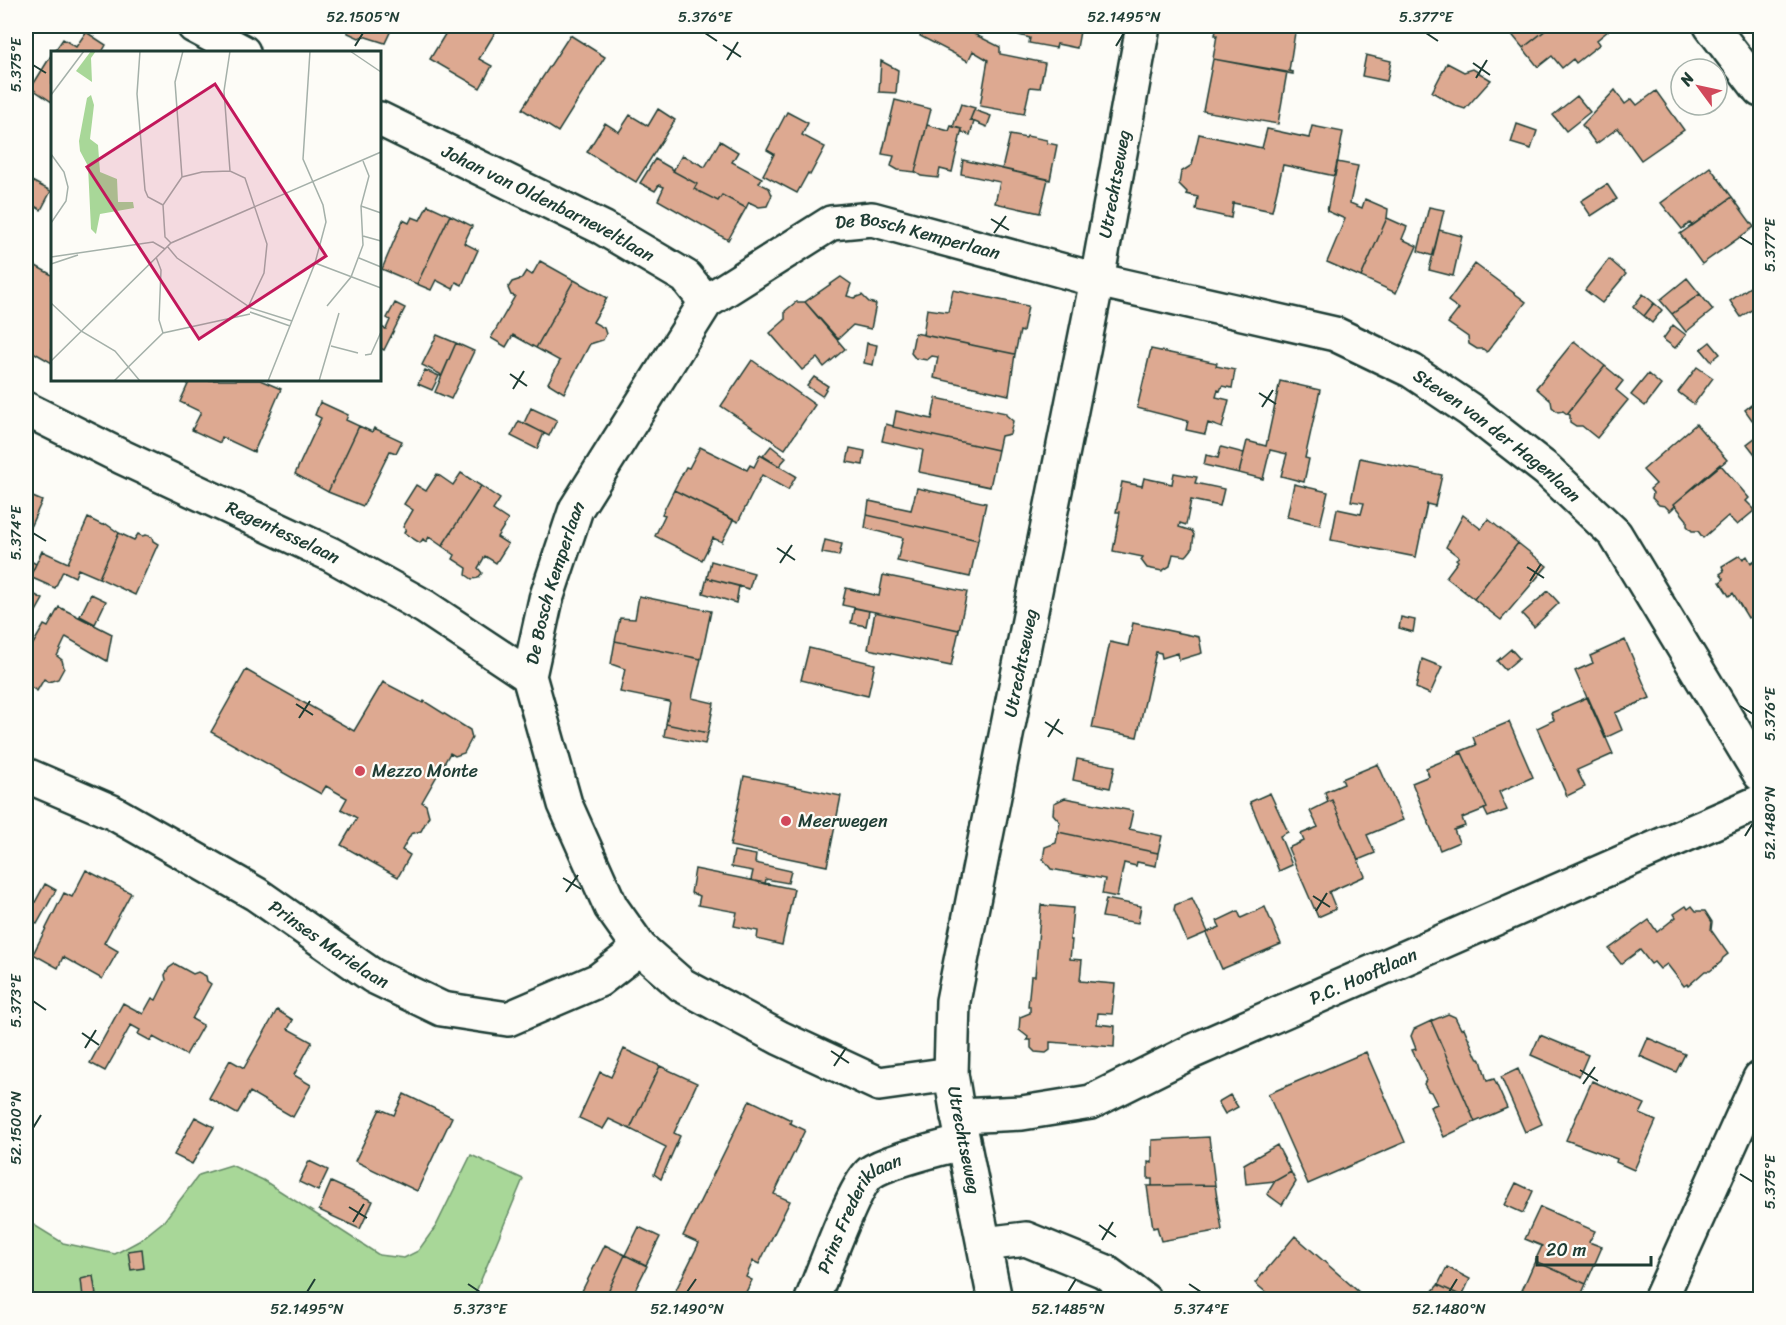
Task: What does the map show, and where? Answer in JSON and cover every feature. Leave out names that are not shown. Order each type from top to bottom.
[{"type":"street","points":[[194,26],[241,51]]},
{"type":"street","name":"Utrechtseweg","points":[[995,1299],[951,1074],[953,1001],[1097,280],[1143,26]]},
{"type":"street","points":[[1711,26],[1761,90]]},
{"type":"street","name":"Johan van Oldenbarneveltlaan","points":[[381,119],[603,228],[686,277],[706,302]]},
{"type":"street","name":"De Bosch Kemperlaan","points":[[951,1074],[879,1084],[780,1038],[682,985],[640,948],[611,907],[565,804],[529,676],[546,599],[576,509],[706,302],[831,223],[872,219],[1097,280]]},
{"type":"street","name":"Steven van der Hagenlaan","points":[[1097,280],[1335,334],[1412,371],[1470,410],[1547,470],[1615,534],[1761,774]]},
{"type":"street","name":"Regentesselaan","points":[[26,409],[122,458],[330,554],[425,607],[529,676]]},
{"type":"street","name":"Prinses Marielaan","points":[[26,775],[112,812],[256,894],[373,976],[442,1009],[508,1019],[599,980],[640,948]]},
{"type":"street","name":"P.C. Hooftlaan","points":[[960,1129],[1022,1113],[1091,1101],[1191,1052],[1761,802]]},
{"type":"street","points":[[1660,1299],[1751,1126],[1761,1078]]},
{"type":"street","name":"Prins Frederiklaan","points":[[812,1299],[855,1196],[870,1173],[960,1129]]},
{"type":"street","points":[[984,1244],[1026,1239],[1104,1271],[1144,1299]]},
{"type":"green space","points":[[471,1155],[523,1179],[473,1299],[26,1299],[26,1220],[63,1243],[115,1254],[139,1241],[164,1221],[199,1175],[231,1165],[263,1180],[379,1255],[404,1258],[418,1251],[436,1226]]},
{"type":"building","points":[[341,26],[393,26],[385,43],[363,36],[359,38],[348,33],[347,29]]},
{"type":"building","points":[[450,26],[499,26],[479,59],[492,66],[480,88],[430,59]]},
{"type":"building","points":[[925,26],[958,26],[1000,47],[1000,54],[1045,63],[1040,88],[1030,87],[1024,114],[980,106],[988,60],[973,51],[968,61],[920,36]]},
{"type":"building","points":[[1001,26],[1081,26],[1077,48],[1057,44],[1056,48],[1029,43],[1030,38],[1000,30]]},
{"type":"building","points":[[1217,26],[1296,26],[1289,71],[1293,74],[1213,59]]},
{"type":"building","points":[[1505,26],[1551,26],[1523,48]]},
{"type":"building","points":[[1551,26],[1604,26],[1608,31],[1597,40],[1600,44],[1576,63],[1573,59],[1562,68],[1552,56],[1538,67],[1523,48]]},
{"type":"building","points":[[86,32],[106,45],[103,51],[55,51],[63,39],[76,47]]},
{"type":"building","points":[[570,35],[605,57],[558,132],[522,109]]},
{"type":"building","points":[[1366,55],[1391,61],[1387,81],[1362,76]]},
{"type":"building","points":[[51,56],[51,101],[31,88]]},
{"type":"building","points":[[1213,59],[1287,72],[1278,124],[1203,111]]},
{"type":"building","points":[[881,61],[898,70],[896,93],[879,92]]},
{"type":"building","points":[[1447,63],[1464,72],[1473,69],[1491,80],[1465,109],[1432,92]]},
{"type":"building","points":[[1615,90],[1625,104],[1632,99],[1637,105],[1656,91],[1669,109],[1669,117],[1675,117],[1684,130],[1641,160],[1618,128],[1596,144],[1582,125]]},
{"type":"building","points":[[1577,96],[1590,112],[1566,131],[1553,115]]},
{"type":"building","points":[[895,100],[931,109],[915,172],[898,170],[891,166],[894,156],[882,154]]},
{"type":"building","points":[[961,104],[975,108],[970,120],[974,122],[970,135],[962,132],[962,129],[953,127]]},
{"type":"building","points":[[658,109],[675,120],[636,182],[587,152],[605,123],[619,132],[630,115],[648,126]]},
{"type":"building","points":[[974,110],[991,116],[987,127],[970,120]]},
{"type":"building","points":[[787,112],[808,123],[802,135],[825,147],[797,193],[763,175],[774,154],[767,150]]},
{"type":"building","points":[[1517,124],[1537,131],[1531,149],[1511,143]]},
{"type":"building","points":[[927,125],[949,131],[951,126],[962,129],[952,172],[940,169],[938,178],[921,176],[915,172]]},
{"type":"building","points":[[1312,126],[1343,132],[1335,176],[1283,165],[1272,211],[1233,203],[1231,218],[1196,210],[1198,197],[1186,194],[1187,192],[1179,184],[1181,172],[1192,165],[1199,134],[1262,148],[1267,129],[1309,138]]},
{"type":"building","points":[[1010,135],[1047,140],[1047,143],[1057,145],[1050,180],[1002,169]]},
{"type":"building","points":[[720,141],[738,152],[732,162],[762,178],[759,183],[769,188],[772,195],[767,206],[759,207],[749,202],[746,208],[722,195],[718,201],[694,189],[697,184],[673,171],[682,155],[705,167]]},
{"type":"building","points":[[655,159],[697,184],[694,189],[718,201],[722,195],[746,208],[728,240],[658,200],[664,187],[659,185],[655,191],[640,183]]},
{"type":"building","points":[[963,160],[1048,179],[1040,213],[995,203],[1000,182],[961,174]]},
{"type":"building","points":[[1337,162],[1358,166],[1350,203],[1362,208],[1365,199],[1388,209],[1387,218],[1361,277],[1327,262],[1345,219],[1327,211]]},
{"type":"building","points":[[1710,167],[1732,197],[1692,226],[1690,223],[1682,229],[1661,203]]},
{"type":"building","points":[[26,178],[51,191],[41,210],[26,201]]},
{"type":"building","points":[[1607,184],[1617,199],[1591,216],[1581,201]]},
{"type":"building","points":[[1732,197],[1754,227],[1702,264],[1680,234]]},
{"type":"building","points":[[428,205],[450,215],[417,284],[382,269],[403,220],[409,223],[412,217],[420,220]]},
{"type":"building","points":[[1429,207],[1444,210],[1433,256],[1418,251]]},
{"type":"building","points":[[450,215],[472,226],[464,243],[478,250],[462,285],[456,282],[453,289],[436,280],[431,290],[417,284]]},
{"type":"building","points":[[1387,218],[1407,227],[1402,239],[1417,246],[1396,293],[1361,277]]},
{"type":"building","points":[[1439,230],[1462,236],[1453,276],[1429,270]]},
{"type":"building","points":[[1609,259],[1626,274],[1602,303],[1585,290]]},
{"type":"building","points":[[27,261],[51,274],[51,362],[26,348]]},
{"type":"building","points":[[540,261],[574,280],[536,348],[513,335],[506,347],[491,338],[515,296],[511,295],[508,288],[512,282],[521,279],[526,271],[532,275]]},
{"type":"building","points":[[1475,264],[1526,302],[1487,352],[1469,344],[1468,337],[1448,323],[1459,309],[1448,301]]},
{"type":"building","points":[[841,277],[851,284],[847,296],[854,298],[862,295],[869,302],[876,304],[871,329],[853,325],[838,339],[805,302]]},
{"type":"building","points":[[1687,278],[1700,294],[1672,314],[1660,300]]},
{"type":"building","points":[[574,280],[607,298],[593,322],[604,328],[606,334],[603,340],[590,344],[564,393],[548,383],[560,361],[536,348]]},
{"type":"building","points":[[1760,280],[1760,320],[1753,309],[1741,317],[1730,301]]},
{"type":"building","points":[[953,290],[1028,306],[1023,332],[1020,331],[1015,354],[923,335],[927,309],[948,312]]},
{"type":"building","points":[[1643,294],[1654,303],[1644,316],[1633,307]]},
{"type":"building","points":[[1700,294],[1713,310],[1686,332],[1672,314]]},
{"type":"building","points":[[796,302],[805,302],[845,349],[824,367],[817,358],[802,370],[770,333],[785,320],[785,311]]},
{"type":"building","points":[[395,303],[405,308],[384,350],[381,348],[381,327],[386,329],[390,320],[387,318]]},
{"type":"building","points":[[1654,303],[1662,310],[1652,323],[1644,316]]},
{"type":"building","points":[[1673,325],[1686,335],[1675,348],[1663,339]]},
{"type":"building","points":[[915,333],[1015,354],[1009,395],[934,378],[938,357],[932,356],[927,360],[915,358],[911,353]]},
{"type":"building","points":[[437,335],[456,343],[441,377],[440,374],[422,365]]},
{"type":"building","points":[[1574,341],[1605,366],[1567,414],[1563,411],[1558,412],[1552,407],[1551,401],[1536,388]]},
{"type":"building","points":[[1710,342],[1720,354],[1711,361],[1701,349]]},
{"type":"building","points":[[456,343],[474,351],[451,399],[435,392]]},
{"type":"building","points":[[867,343],[877,345],[873,365],[864,363]]},
{"type":"building","points":[[1151,349],[1217,363],[1216,366],[1235,370],[1232,388],[1222,386],[1216,397],[1229,400],[1222,428],[1208,423],[1205,434],[1186,430],[1188,421],[1137,408]]},
{"type":"building","points":[[752,360],[815,405],[785,449],[721,406]]},
{"type":"building","points":[[1605,366],[1623,381],[1616,390],[1628,400],[1597,438],[1582,426],[1576,426],[1570,422],[1570,415],[1567,414]]},
{"type":"building","points":[[1697,367],[1713,378],[1694,404],[1678,392]]},
{"type":"building","points":[[425,370],[439,376],[432,390],[418,384]]},
{"type":"building","points":[[1648,374],[1661,385],[1645,406],[1631,395]]},
{"type":"building","points":[[814,377],[828,386],[822,396],[807,386]]},
{"type":"building","points":[[190,381],[262,381],[281,389],[254,452],[222,437],[220,443],[192,430],[201,412],[180,402]]},
{"type":"building","points":[[1280,381],[1320,390],[1305,458],[1309,459],[1304,482],[1281,476],[1287,454],[1270,450],[1263,479],[1239,473],[1247,441],[1266,446]]},
{"type":"building","points":[[936,398],[1006,413],[1013,421],[1010,434],[1001,436],[998,450],[893,427],[896,411],[932,419]]},
{"type":"building","points":[[1760,398],[1760,431],[1745,410]]},
{"type":"building","points":[[320,402],[348,415],[346,420],[359,426],[328,492],[295,474],[321,418],[315,415]]},
{"type":"building","points":[[531,408],[557,420],[549,436],[524,423]]},
{"type":"building","points":[[519,421],[544,433],[537,449],[511,436]]},
{"type":"building","points":[[886,424],[998,450],[990,487],[919,472],[923,450],[882,441]]},
{"type":"building","points":[[1696,424],[1727,460],[1674,504],[1675,506],[1670,511],[1652,498],[1653,493],[1650,489],[1656,484],[1643,470]]},
{"type":"building","points":[[359,426],[372,432],[374,428],[402,441],[396,453],[390,451],[363,506],[328,492]]},
{"type":"building","points":[[1760,434],[1760,456],[1758,458],[1747,444]]},
{"type":"building","points":[[771,446],[786,458],[779,466],[763,456]]},
{"type":"building","points":[[700,447],[747,470],[750,465],[754,467],[760,455],[796,476],[788,490],[762,475],[738,522],[674,490]]},
{"type":"building","points":[[1221,447],[1244,453],[1239,473],[1204,465],[1206,455],[1218,458]]},
{"type":"building","points":[[850,448],[865,451],[863,465],[847,462]]},
{"type":"building","points":[[1360,458],[1442,475],[1435,506],[1427,504],[1416,557],[1331,540],[1337,509],[1361,514],[1364,503],[1351,501]]},
{"type":"building","points":[[1720,464],[1749,498],[1746,501],[1755,510],[1737,525],[1728,516],[1703,538],[1698,531],[1692,531],[1687,526],[1687,520],[1674,504]]},
{"type":"building","points":[[461,473],[481,486],[442,546],[429,537],[426,542],[423,539],[420,543],[404,533],[406,529],[403,527],[413,510],[404,504],[416,485],[426,491],[437,474],[453,485]]},
{"type":"building","points":[[1174,473],[1197,477],[1195,483],[1224,489],[1220,506],[1191,500],[1186,525],[1180,523],[1179,527],[1192,531],[1194,535],[1192,549],[1186,556],[1173,554],[1170,566],[1162,571],[1147,568],[1141,560],[1143,557],[1113,551],[1120,512],[1116,512],[1122,482],[1142,486],[1144,478],[1172,484]]},
{"type":"building","points":[[1294,484],[1328,492],[1320,525],[1287,517]]},
{"type":"building","points":[[481,486],[500,499],[493,510],[508,520],[497,537],[508,544],[496,563],[485,556],[478,568],[482,573],[478,578],[472,579],[466,575],[467,568],[453,559],[455,555],[442,546]]},
{"type":"building","points":[[917,488],[986,503],[978,540],[867,515],[869,501],[911,510]]},
{"type":"building","points":[[674,490],[733,520],[722,542],[713,538],[702,560],[655,536],[665,515],[662,514]]},
{"type":"building","points":[[26,494],[42,501],[26,536]]},
{"type":"building","points":[[867,515],[978,540],[970,577],[897,561],[903,538],[865,528]]},
{"type":"building","points":[[1463,515],[1481,529],[1488,519],[1518,543],[1474,599],[1446,577],[1459,557],[1446,547]]},
{"type":"building","points":[[88,518],[102,525],[106,524],[119,533],[99,578],[78,569],[75,577],[63,571],[55,588],[30,577],[42,551],[68,563]]},
{"type":"building","points":[[119,533],[134,540],[138,534],[146,535],[152,537],[153,541],[158,544],[135,595],[99,578]]},
{"type":"building","points":[[825,540],[842,544],[839,556],[822,553]]},
{"type":"building","points":[[1518,543],[1547,566],[1501,620],[1474,599]]},
{"type":"building","points":[[1740,555],[1743,559],[1747,556],[1751,563],[1755,560],[1760,570],[1760,610],[1748,618],[1733,593],[1729,596],[1720,582],[1724,579],[1720,574],[1724,571],[1722,566]]},
{"type":"building","points":[[26,558],[36,564],[26,584]]},
{"type":"building","points":[[711,561],[754,573],[749,589],[707,578]]},
{"type":"building","points":[[883,575],[967,592],[959,630],[842,605],[846,588],[879,596]]},
{"type":"building","points":[[707,578],[739,586],[736,603],[703,593]]},
{"type":"building","points":[[26,590],[43,599],[26,629]]},
{"type":"building","points":[[1548,591],[1559,603],[1534,627],[1522,614]]},
{"type":"building","points":[[91,594],[106,601],[95,624],[80,616]]},
{"type":"building","points":[[639,596],[711,611],[701,659],[615,641],[620,618],[635,619]]},
{"type":"building","points":[[59,607],[112,634],[107,661],[66,637],[57,656],[62,660],[64,668],[58,679],[49,682],[44,679],[37,691],[26,684],[26,640],[33,644],[44,625],[48,627]]},
{"type":"building","points":[[854,608],[869,611],[866,626],[851,623]]},
{"type":"building","points":[[875,612],[959,630],[951,666],[868,649]]},
{"type":"building","points":[[1401,617],[1415,620],[1413,632],[1399,628]]},
{"type":"building","points":[[1133,623],[1199,637],[1202,653],[1179,660],[1178,653],[1162,658],[1161,653],[1156,652],[1137,737],[1092,728],[1110,642],[1128,646]]},
{"type":"building","points":[[1625,640],[1650,698],[1615,713],[1622,730],[1605,738],[1575,671],[1593,663],[1590,656]]},
{"type":"building","points":[[615,641],[701,659],[692,698],[714,703],[708,733],[666,724],[670,702],[620,692],[625,669],[611,664]]},
{"type":"building","points":[[809,648],[875,664],[868,696],[801,680]]},
{"type":"building","points":[[1511,649],[1519,658],[1505,670],[1497,661]]},
{"type":"building","points":[[1422,659],[1442,667],[1430,694],[1416,688]]},
{"type":"building","name":"Mezzo Monte","points":[[246,670],[354,731],[383,682],[423,703],[424,701],[470,730],[472,738],[464,753],[455,756],[450,753],[422,802],[426,805],[429,816],[421,831],[411,834],[402,850],[410,855],[398,877],[341,845],[357,818],[341,809],[347,798],[326,786],[321,794],[211,732]]},
{"type":"building","points":[[1588,697],[1613,754],[1577,770],[1585,787],[1567,796],[1537,728],[1554,720],[1551,713]]},
{"type":"building","points":[[1509,722],[1533,777],[1499,792],[1507,810],[1488,817],[1484,809],[1487,808],[1462,753],[1459,752],[1476,745],[1473,737]]},
{"type":"building","points":[[666,724],[708,733],[705,744],[664,736]]},
{"type":"building","points":[[1462,753],[1487,808],[1462,818],[1465,826],[1454,830],[1459,842],[1440,850],[1412,783],[1429,776],[1426,768]]},
{"type":"building","points":[[1077,759],[1115,766],[1110,788],[1073,780]]},
{"type":"building","points":[[1378,764],[1403,820],[1367,835],[1375,853],[1358,860],[1332,800],[1328,802],[1325,792],[1344,784],[1342,779]]},
{"type":"building","name":"Meerwegen","points":[[744,776],[841,796],[827,866],[730,846]]},
{"type":"building","points":[[1270,793],[1288,832],[1280,836],[1292,865],[1279,871],[1250,802]]},
{"type":"building","points":[[1065,798],[1133,811],[1129,829],[1162,836],[1158,853],[1058,832],[1060,822],[1053,814],[1054,803]]},
{"type":"building","points":[[1332,800],[1365,876],[1329,892],[1336,909],[1318,917],[1288,848],[1304,841],[1301,834],[1318,827],[1310,811]]},
{"type":"building","points":[[1058,832],[1158,853],[1156,866],[1137,862],[1136,866],[1124,863],[1117,897],[1102,894],[1105,879],[1051,869],[1043,859],[1045,847],[1056,843]]},
{"type":"building","points":[[734,851],[756,855],[755,863],[791,871],[788,883],[766,879],[765,884],[751,880],[753,871],[731,867]]},
{"type":"building","points":[[695,869],[794,889],[782,945],[757,939],[758,931],[734,926],[737,912],[698,905],[700,896],[691,893]]},
{"type":"building","points":[[86,870],[131,893],[104,943],[118,951],[102,979],[63,957],[58,968],[33,954],[64,893],[72,897]]},
{"type":"building","points":[[45,884],[56,890],[37,924],[27,917]]},
{"type":"building","points":[[1192,898],[1208,932],[1187,941],[1174,910],[1175,905]]},
{"type":"building","points":[[1106,899],[1141,906],[1138,923],[1102,917]]},
{"type":"building","points":[[1041,905],[1073,908],[1070,959],[1082,960],[1080,981],[1115,984],[1112,1014],[1098,1013],[1097,1024],[1115,1026],[1114,1047],[1050,1042],[1050,1050],[1046,1053],[1035,1052],[1031,1048],[1031,1040],[1027,1040],[1028,1037],[1019,1030],[1020,1017],[1030,1013],[1030,1006],[1028,1006],[1031,976],[1035,976]]},
{"type":"building","points":[[1686,906],[1688,909],[1692,906],[1696,911],[1705,911],[1712,922],[1711,930],[1728,954],[1710,971],[1705,971],[1688,986],[1687,984],[1684,986],[1667,964],[1660,969],[1654,962],[1651,964],[1640,950],[1621,964],[1609,949],[1649,920],[1657,932],[1676,917],[1674,914]]},
{"type":"building","points":[[1265,907],[1281,944],[1222,969],[1206,933],[1220,927],[1217,921],[1238,911],[1241,918]]},
{"type":"building","points":[[175,964],[193,974],[198,972],[206,976],[207,981],[211,984],[192,1019],[203,1025],[186,1055],[153,1037],[151,1041],[138,1034],[140,1030],[131,1025],[105,1071],[90,1063],[123,1003],[143,1014],[152,998],[156,1000],[166,980],[165,975]]},
{"type":"building","points":[[277,1010],[293,1020],[288,1029],[312,1042],[294,1075],[311,1085],[293,1117],[250,1092],[237,1114],[209,1098],[230,1060],[244,1068]]},
{"type":"building","points":[[1448,1014],[1455,1017],[1461,1029],[1464,1028],[1477,1058],[1481,1060],[1487,1081],[1494,1079],[1507,1108],[1475,1122],[1431,1021]]},
{"type":"building","points":[[1431,1021],[1475,1122],[1444,1137],[1430,1107],[1437,1104],[1424,1084],[1426,1080],[1412,1050],[1416,1049],[1411,1036],[1414,1029]]},
{"type":"building","points":[[1540,1035],[1588,1055],[1579,1076],[1531,1055]]},
{"type":"building","points":[[1648,1038],[1685,1054],[1676,1072],[1640,1056]]},
{"type":"building","points":[[624,1049],[660,1066],[630,1129],[609,1119],[603,1129],[579,1118],[600,1072],[611,1077]]},
{"type":"building","points":[[1366,1052],[1405,1142],[1308,1184],[1268,1094]]},
{"type":"building","points":[[660,1066],[697,1083],[674,1133],[680,1136],[661,1179],[654,1174],[666,1147],[630,1129]]},
{"type":"building","points":[[1518,1069],[1542,1124],[1525,1132],[1501,1077]]},
{"type":"building","points":[[1592,1081],[1645,1104],[1640,1114],[1656,1121],[1634,1170],[1616,1162],[1617,1159],[1566,1140]]},
{"type":"building","points":[[404,1094],[452,1117],[417,1191],[355,1161],[380,1109],[394,1115]]},
{"type":"building","points":[[1230,1095],[1238,1107],[1225,1114],[1218,1102]]},
{"type":"building","points":[[750,1100],[791,1120],[790,1123],[805,1130],[774,1194],[790,1201],[759,1264],[753,1261],[746,1277],[752,1280],[742,1300],[671,1300],[699,1243],[683,1236]]},
{"type":"building","points":[[195,1117],[214,1127],[192,1164],[174,1155]]},
{"type":"building","points":[[1209,1137],[1215,1185],[1152,1186],[1152,1179],[1148,1179],[1148,1162],[1152,1163],[1152,1140]]},
{"type":"building","points":[[1277,1145],[1291,1172],[1275,1181],[1246,1184],[1244,1164]]},
{"type":"building","points":[[309,1161],[328,1170],[318,1191],[299,1182]]},
{"type":"building","points":[[1291,1172],[1296,1182],[1282,1205],[1267,1194],[1275,1181]]},
{"type":"building","points":[[331,1182],[373,1201],[360,1229],[319,1210]]},
{"type":"building","points":[[1516,1183],[1533,1191],[1523,1213],[1505,1205]]},
{"type":"building","points":[[1215,1185],[1222,1230],[1161,1241],[1157,1227],[1153,1228],[1147,1186]]},
{"type":"building","points":[[1540,1207],[1595,1231],[1589,1242],[1602,1247],[1586,1284],[1535,1261],[1542,1246],[1525,1239]]},
{"type":"building","points":[[639,1227],[660,1237],[646,1265],[625,1255]]},
{"type":"building","points":[[1295,1236],[1368,1300],[1275,1300],[1255,1283]]},
{"type":"building","points":[[605,1245],[625,1255],[604,1300],[583,1300],[579,1297]]},
{"type":"building","points":[[142,1249],[144,1268],[131,1270],[128,1251]]},
{"type":"building","points":[[625,1255],[647,1266],[630,1300],[604,1300]]},
{"type":"building","points":[[1535,1261],[1586,1284],[1579,1300],[1511,1300],[1513,1295],[1519,1297]]},
{"type":"building","points":[[1447,1267],[1470,1279],[1462,1296],[1438,1285]]},
{"type":"building","points":[[93,1276],[96,1295],[83,1297],[81,1279]]},
{"type":"building","points":[[1760,1278],[1760,1300],[1751,1300]]},
{"type":"building","points":[[1438,1285],[1462,1296],[1469,1300],[1425,1300]]},
{"type":"place","name":"Mezzo Monte","points":[[360,771]]},
{"type":"place","name":"Meerwegen","points":[[786,821]]}]
